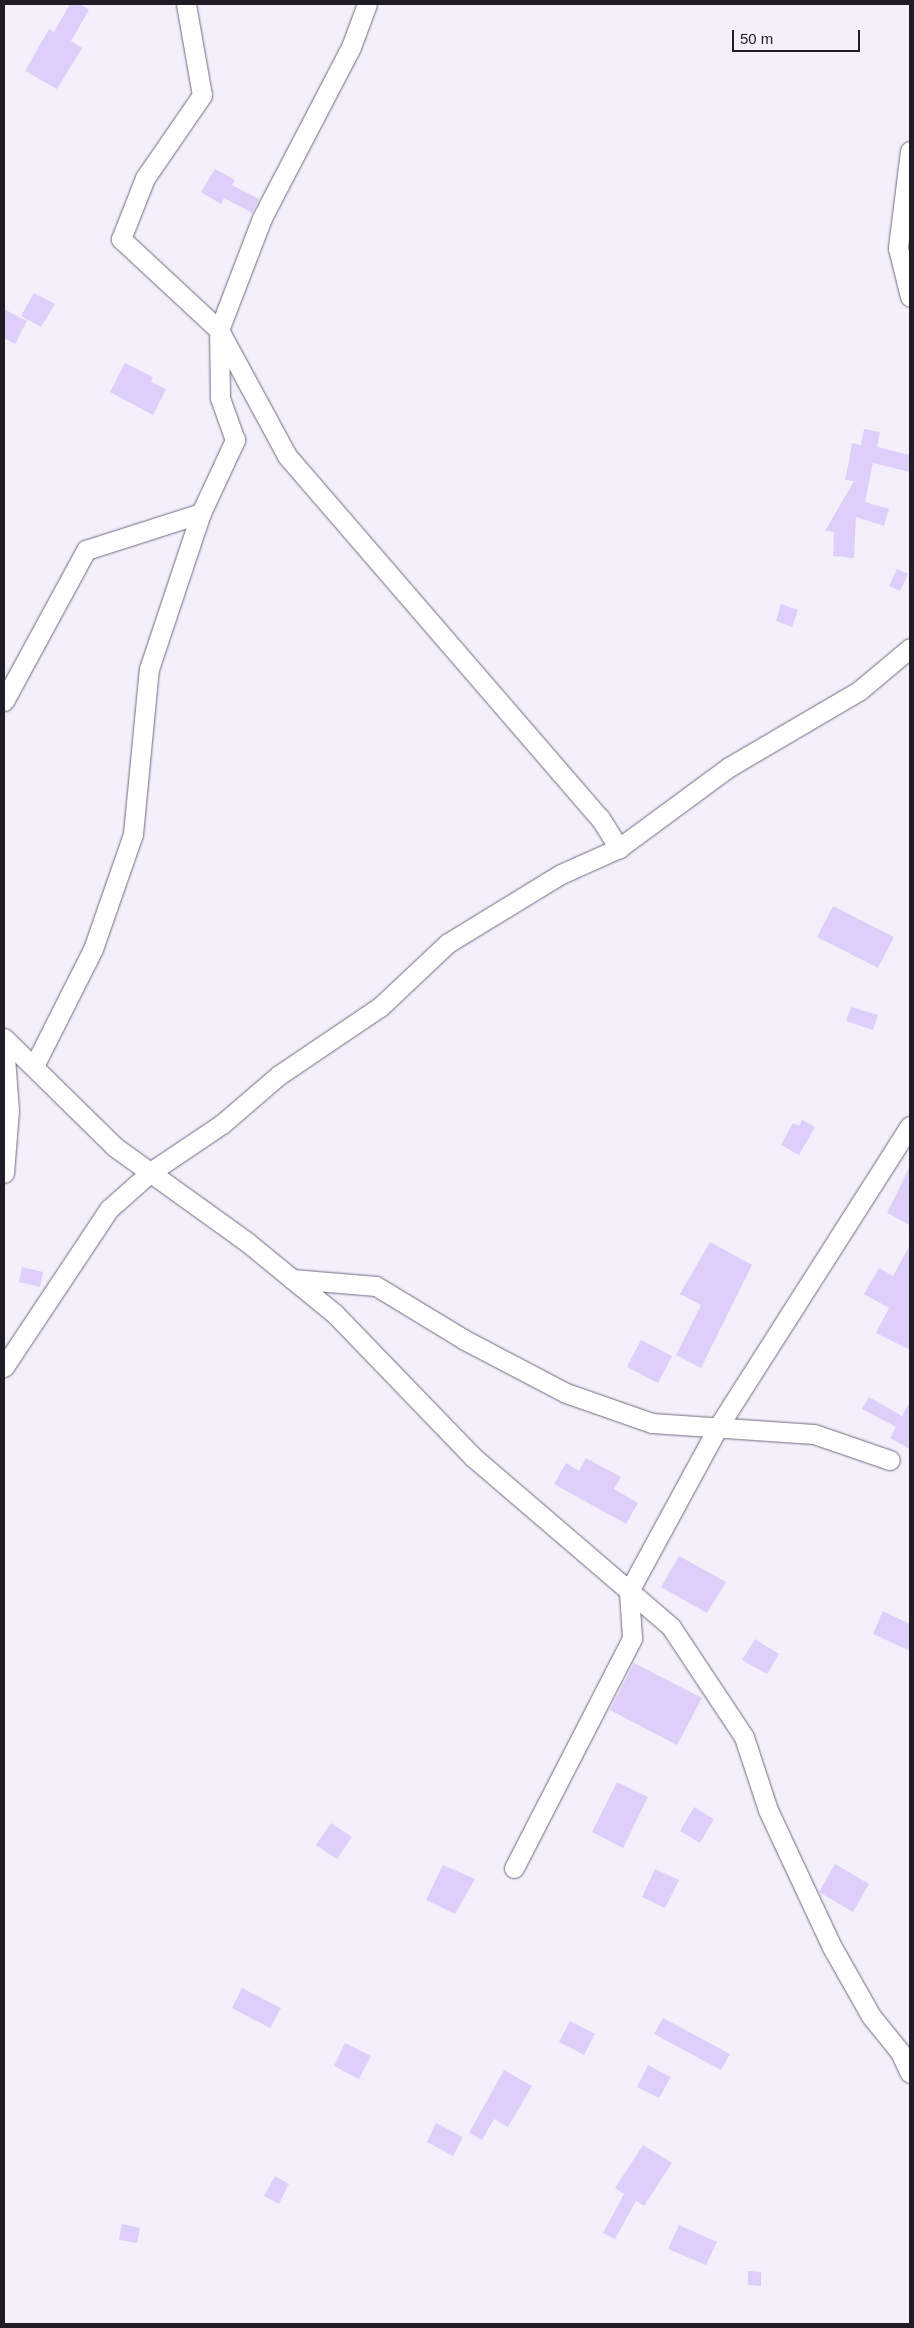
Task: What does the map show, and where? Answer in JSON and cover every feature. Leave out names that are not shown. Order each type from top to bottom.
[{"type":"street","points":[[186,4],[202,95],[145,178],[121,240],[219,330],[287,456],[600,818],[619,848]]},
{"type":"street","points":[[34,1066],[94,949],[133,834],[149,669],[201,513],[235,440],[220,398],[219,330],[262,218],[351,47],[367,4]]},
{"type":"street","points":[[910,151],[898,248],[910,298]]},
{"type":"street","points":[[4,702],[86,550],[201,513]]},
{"type":"street","points":[[4,1367],[109,1210],[152,1171],[222,1124],[279,1075],[380,1007],[448,943],[561,874],[619,848],[729,767],[860,690],[910,648]]},
{"type":"street","points":[[4,1038],[115,1147],[152,1171],[335,1314],[473,1457],[671,1627],[744,1736],[768,1810],[832,1947],[871,2016],[900,2052],[910,2074]]},
{"type":"street","points":[[4,1044],[10,1110],[4,1173]]},
{"type":"street","points":[[514,1868],[632,1638],[629,1591],[718,1427],[910,1126]]},
{"type":"street","points":[[292,1279],[376,1286],[463,1339],[566,1393],[652,1423],[814,1434],[890,1460]]},
{"type":"building","points":[[70,4],[80,4],[89,10],[71,41],[82,48],[57,89],[25,71],[49,29],[54,32]]},
{"type":"building","points":[[215,169],[235,180],[232,185],[259,199],[252,213],[224,198],[221,204],[201,192]]},
{"type":"building","points":[[34,293],[55,304],[41,327],[21,316]]},
{"type":"building","points":[[4,309],[27,321],[15,344],[4,338]]},
{"type":"building","points":[[125,363],[153,377],[151,382],[166,389],[153,415],[110,392]]},
{"type":"building","points":[[864,429],[880,432],[877,447],[910,455],[910,472],[873,463],[865,502],[889,509],[884,526],[856,517],[854,558],[833,556],[834,532],[825,531],[854,481],[845,480],[852,443],[861,445]]},
{"type":"building","points":[[897,569],[908,574],[900,591],[889,586]]},
{"type":"building","points":[[781,604],[798,610],[792,627],[776,621]]},
{"type":"building","points":[[833,906],[894,937],[878,968],[817,937]]},
{"type":"building","points":[[851,1007],[878,1015],[873,1030],[846,1021]]},
{"type":"building","points":[[802,1120],[815,1127],[799,1155],[781,1145],[793,1123],[799,1126]]},
{"type":"building","points":[[910,1166],[910,1225],[887,1213]]},
{"type":"building","points":[[710,1242],[752,1265],[701,1368],[676,1355],[701,1305],[680,1294]]},
{"type":"building","points":[[910,1245],[910,1350],[876,1333],[889,1308],[864,1294],[879,1268],[893,1276]]},
{"type":"building","points":[[22,1267],[43,1272],[40,1287],[19,1282]]},
{"type":"building","points":[[641,1340],[672,1356],[658,1383],[627,1367]]},
{"type":"building","points":[[869,1397],[902,1416],[910,1401],[910,1449],[890,1438],[896,1427],[862,1409]]},
{"type":"building","points":[[586,1458],[621,1477],[614,1489],[638,1503],[626,1524],[554,1484],[566,1463],[579,1471]]},
{"type":"building","points":[[679,1556],[726,1582],[707,1613],[661,1587]]},
{"type":"building","points":[[883,1611],[910,1624],[910,1651],[873,1634]]},
{"type":"building","points":[[755,1639],[779,1654],[767,1674],[742,1660]]},
{"type":"building","points":[[634,1663],[702,1698],[677,1745],[610,1710]]},
{"type":"building","points":[[617,1782],[648,1797],[623,1848],[592,1832]]},
{"type":"building","points":[[694,1807],[714,1819],[700,1843],[680,1831]]},
{"type":"building","points":[[331,1823],[352,1837],[337,1859],[316,1845]]},
{"type":"building","points":[[835,1864],[869,1884],[853,1912],[819,1892]]},
{"type":"building","points":[[443,1865],[475,1879],[455,1914],[426,1900]]},
{"type":"building","points":[[655,1869],[679,1880],[665,1908],[642,1897]]},
{"type":"building","points":[[242,1988],[281,2008],[270,2028],[232,2008]]},
{"type":"building","points":[[663,2018],[730,2054],[721,2070],[654,2034]]},
{"type":"building","points":[[570,2021],[595,2034],[584,2055],[559,2042]]},
{"type":"building","points":[[345,2043],[371,2056],[359,2079],[334,2066]]},
{"type":"building","points":[[648,2065],[671,2077],[659,2098],[637,2087]]},
{"type":"building","points":[[504,2070],[532,2086],[508,2127],[494,2119],[482,2140],[469,2133]]},
{"type":"building","points":[[436,2123],[463,2137],[453,2156],[427,2142]]},
{"type":"building","points":[[643,2145],[672,2163],[644,2206],[636,2201],[615,2239],[603,2233],[624,2194],[615,2188]]},
{"type":"building","points":[[275,2176],[289,2184],[279,2204],[264,2196]]},
{"type":"building","points":[[122,2224],[140,2228],[137,2243],[119,2240]]},
{"type":"building","points":[[679,2225],[717,2242],[706,2265],[668,2249]]},
{"type":"building","points":[[748,2271],[761,2272],[761,2286],[748,2285]]}]
